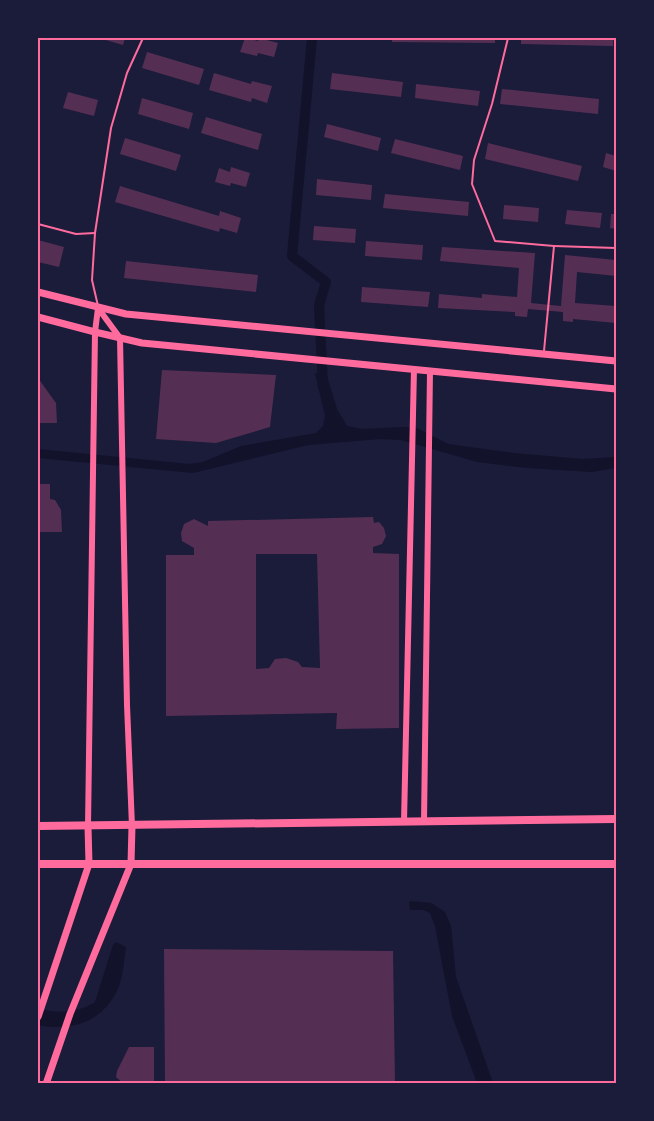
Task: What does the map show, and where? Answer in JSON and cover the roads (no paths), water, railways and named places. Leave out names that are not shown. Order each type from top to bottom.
[{"type":"main road","points":[[38,292],[126,314],[616,361]]},
{"type":"main road","points":[[38,317],[142,343],[616,389]]},
{"type":"main road","points":[[38,826],[616,819]]},
{"type":"main road","points":[[38,1017],[89,864],[88,826]]},
{"type":"main road","points":[[46,1083],[70,1014],[131,864],[132,826]]},
{"type":"main road","points":[[38,864],[616,864]]},
{"type":"street","points":[[88,826],[94,332],[98,308]]},
{"type":"street","points":[[98,308],[120,338],[127,705],[132,826]]},
{"type":"street","points":[[404,822],[414,369]]},
{"type":"street","points":[[424,822],[430,370]]},
{"type":"lane","points":[[98,308],[92,280],[95,233],[111,128],[127,73],[143,38]]},
{"type":"lane","points":[[508,38],[492,104],[474,160],[472,184],[495,241],[616,248]]},
{"type":"lane","points":[[38,224],[76,234],[95,233]]},
{"type":"lane","points":[[543,354],[554,246]]},
{"type":"waterway","points":[[312,38],[292,256],[326,282],[319,305],[323,387]]}]
